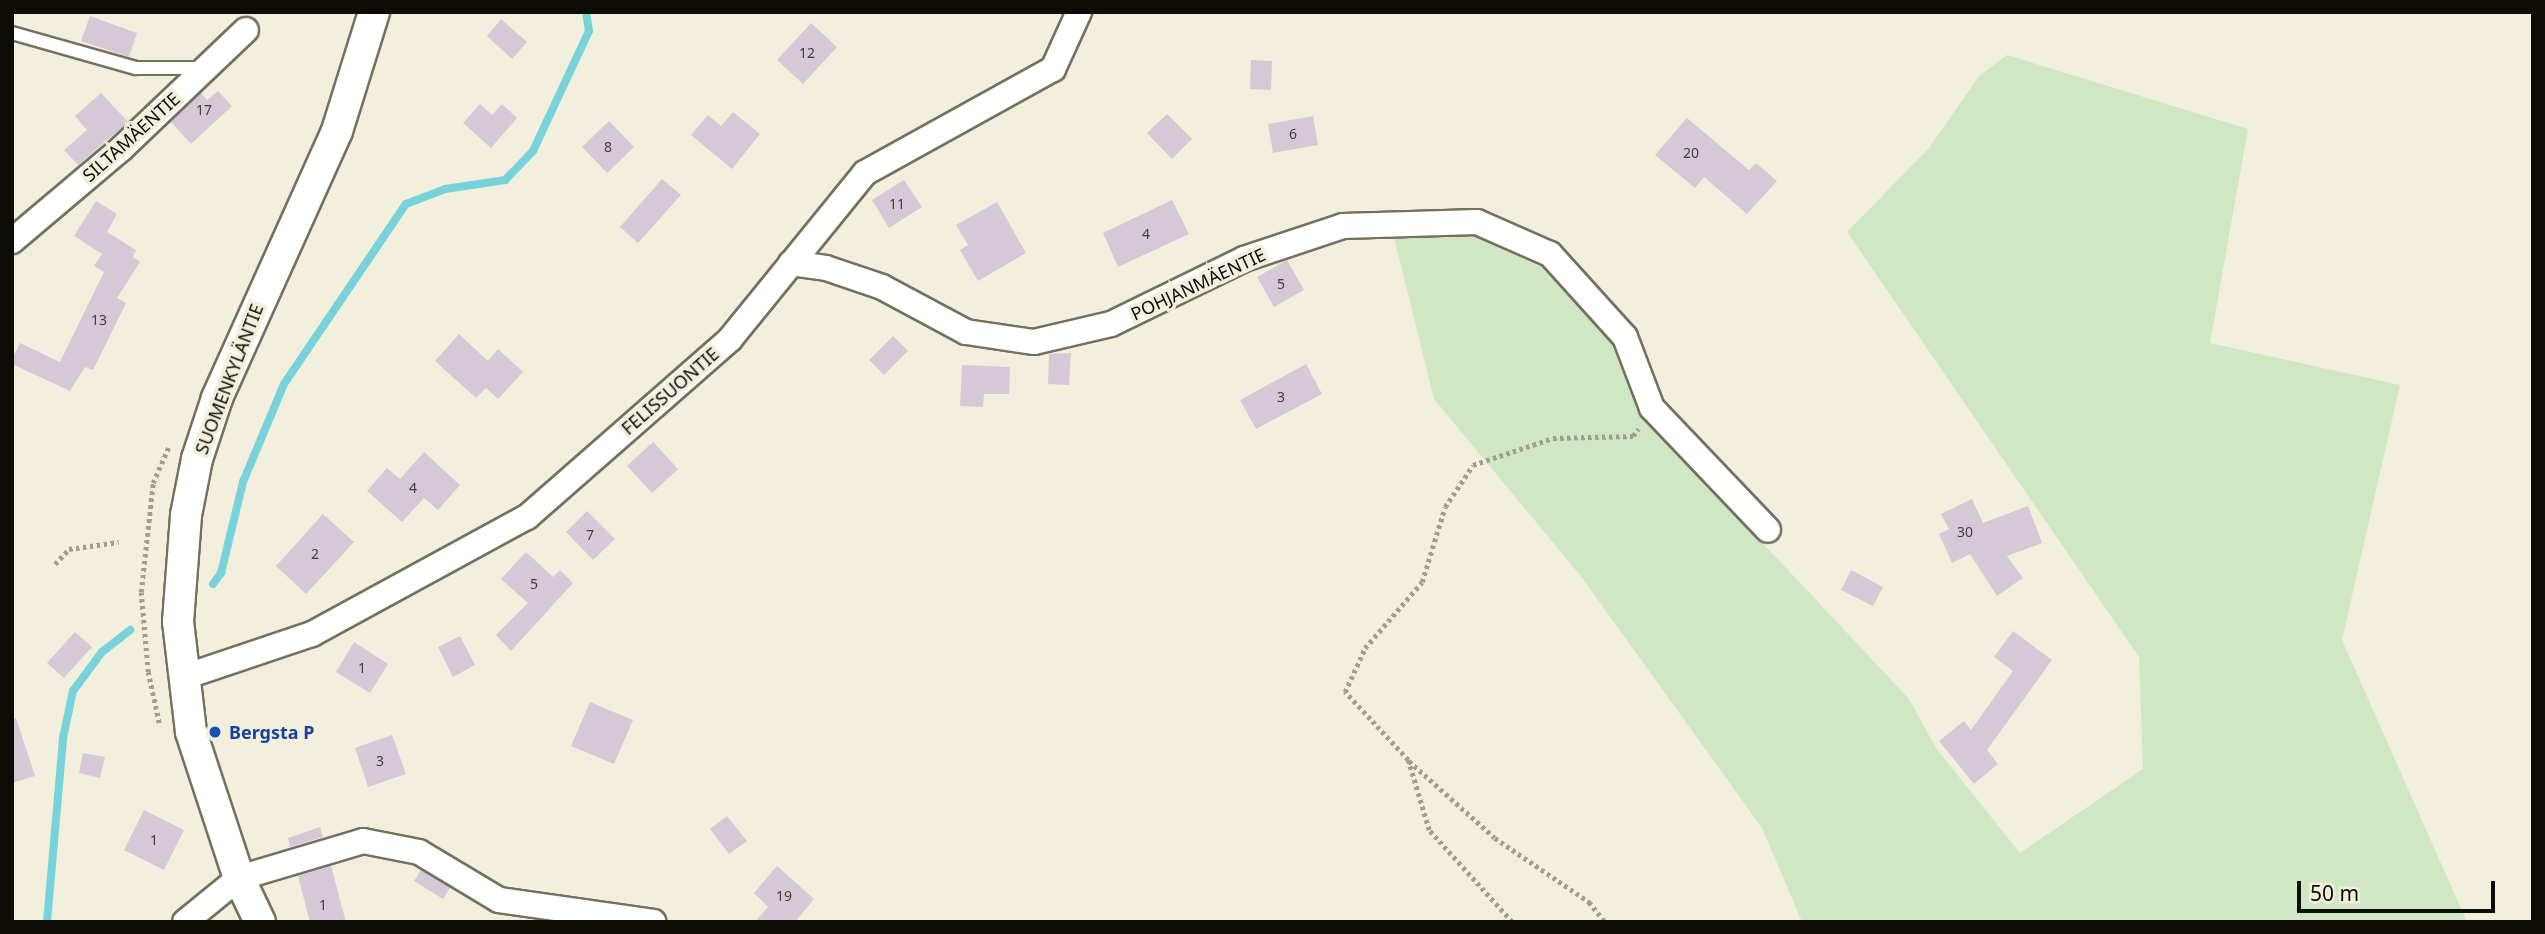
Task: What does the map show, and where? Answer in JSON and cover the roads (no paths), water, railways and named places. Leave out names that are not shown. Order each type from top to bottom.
[{"type":"street","name":"SUOMENKYLÄNTIE","points":[[260,922],[239,878],[191,732],[178,622],[180,569],[197,459],[241,339],[337,131],[374,12]]},
{"type":"street","name":"FELISSUONTIE","points":[[184,677],[312,634],[527,517],[730,339],[865,173],[1053,69],[1079,12]]},
{"type":"street","name":"SILTAMÄENTIE","points":[[12,241],[122,148],[246,30]]},
{"type":"street","name":"POHJANMÄENTIE","points":[[791,263],[826,268],[882,287],[966,332],[1034,342],[1111,324],[1244,259],[1343,226],[1477,222],[1550,254],[1625,337],[1652,408],[1768,530]]},
{"type":"street","points":[[185,922],[239,878],[363,841],[390,843],[419,852],[499,900],[653,922]]},
{"type":"lane","points":[[12,33],[136,68],[206,68]]},
{"type":"waterway","points":[[213,584],[221,573],[243,482],[284,384],[406,204],[445,189],[505,180],[533,151],[589,31],[586,12]]},
{"type":"waterway","points":[[47,922],[63,738],[73,691],[102,652],[130,630]]},
{"type":"place","name":"Bergsta P","points":[[215,732]]}]
